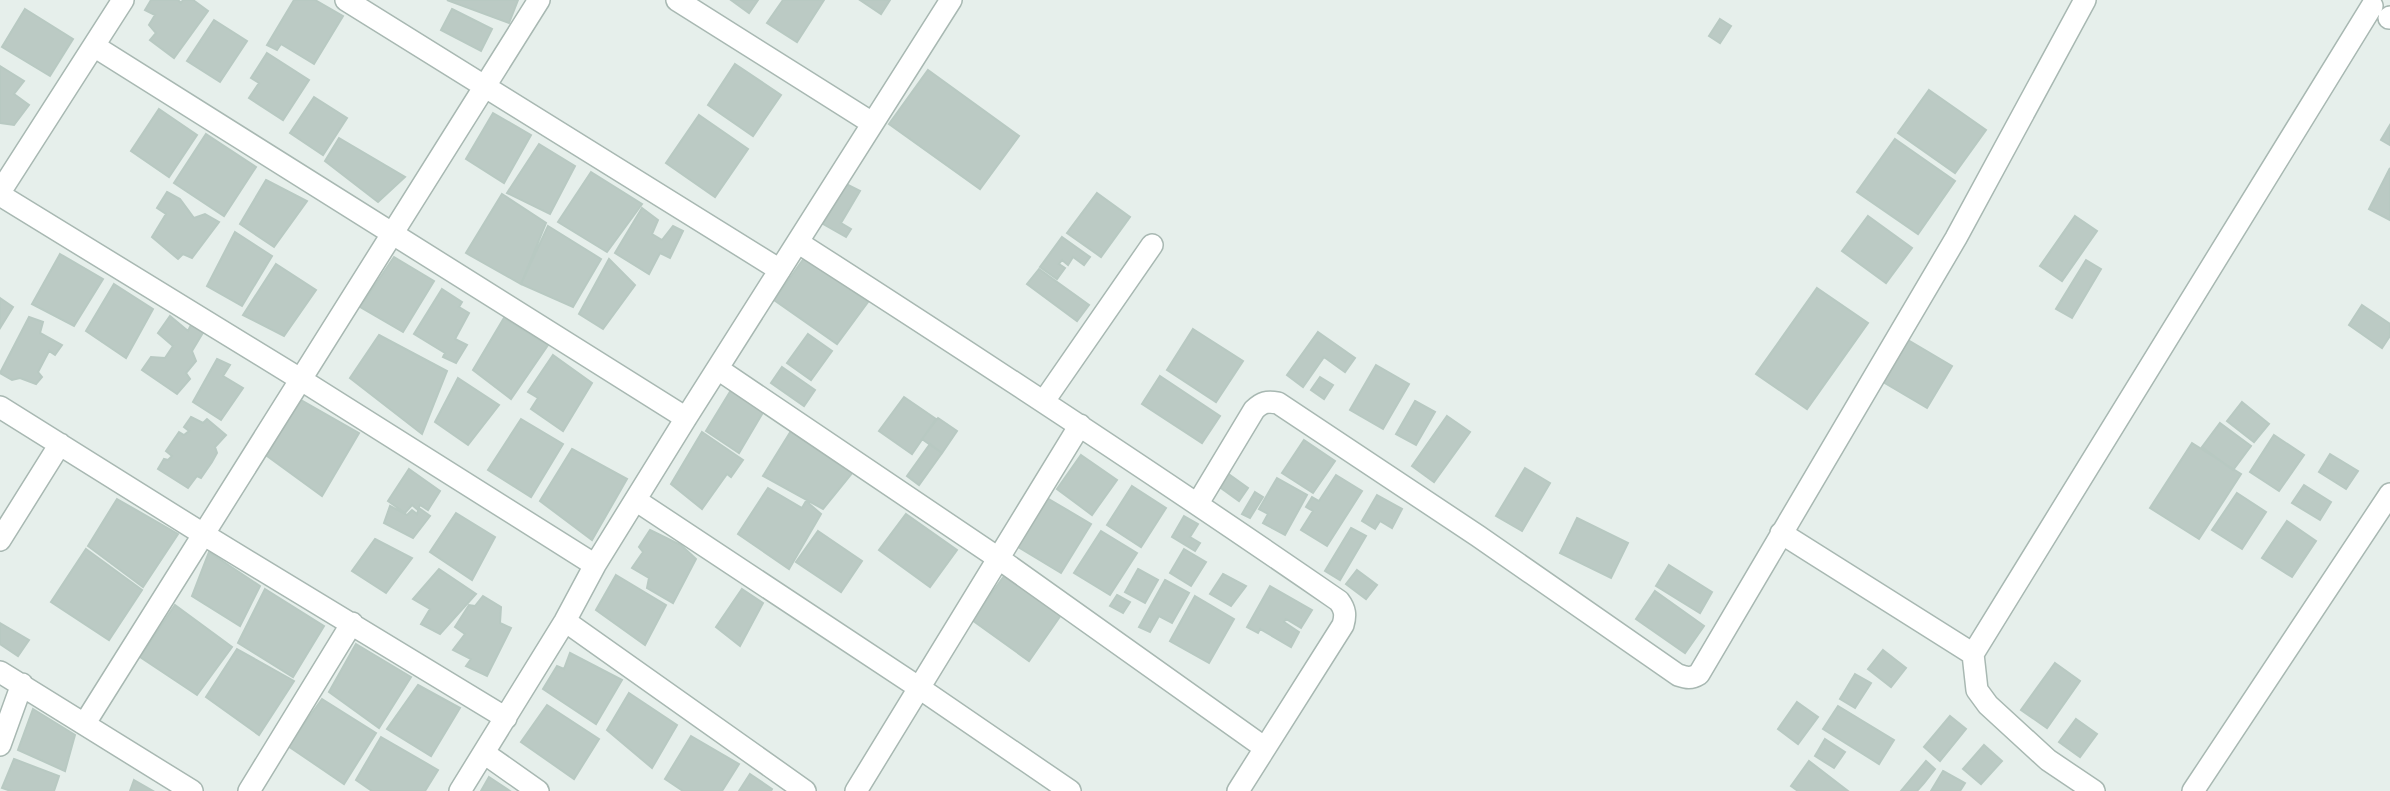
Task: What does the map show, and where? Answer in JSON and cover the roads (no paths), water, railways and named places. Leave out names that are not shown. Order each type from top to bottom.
[{"type":"street","points":[[122,0],[0,194],[596,565]]},
{"type":"street","points":[[346,0],[780,270]]},
{"type":"street","points":[[85,723],[539,0]]},
{"type":"street","points":[[677,0],[872,123]]},
{"type":"street","points":[[460,791],[686,418],[951,0]]},
{"type":"street","points":[[1198,503],[1254,410],[1261,403],[1278,403],[1478,536],[1678,675],[1687,678],[1699,674],[1955,238],[2085,0]]},
{"type":"street","points":[[2094,791],[2048,760],[1988,705],[1977,690],[1973,654],[2381,12]]},
{"type":"street","points":[[94,46],[686,418]]},
{"type":"street","points":[[799,243],[1198,503],[1339,601],[1346,617],[1343,625],[1238,791]]},
{"type":"street","points":[[1044,401],[1152,245]]},
{"type":"street","points":[[718,369],[998,558],[1265,748]]},
{"type":"street","points":[[0,407],[506,718]]},
{"type":"street","points":[[856,791],[1080,425]]},
{"type":"street","points":[[0,540],[60,444]]},
{"type":"street","points":[[2193,791],[2390,494]]},
{"type":"street","points":[[637,501],[1070,791]]},
{"type":"street","points":[[1781,533],[1973,654]]},
{"type":"street","points":[[565,621],[804,791]]},
{"type":"street","points":[[249,791],[352,623]]},
{"type":"street","points":[[0,672],[192,791]]},
{"type":"street","points":[[0,745],[22,684]]},
{"type":"street","points":[[484,753],[538,791]]}]
